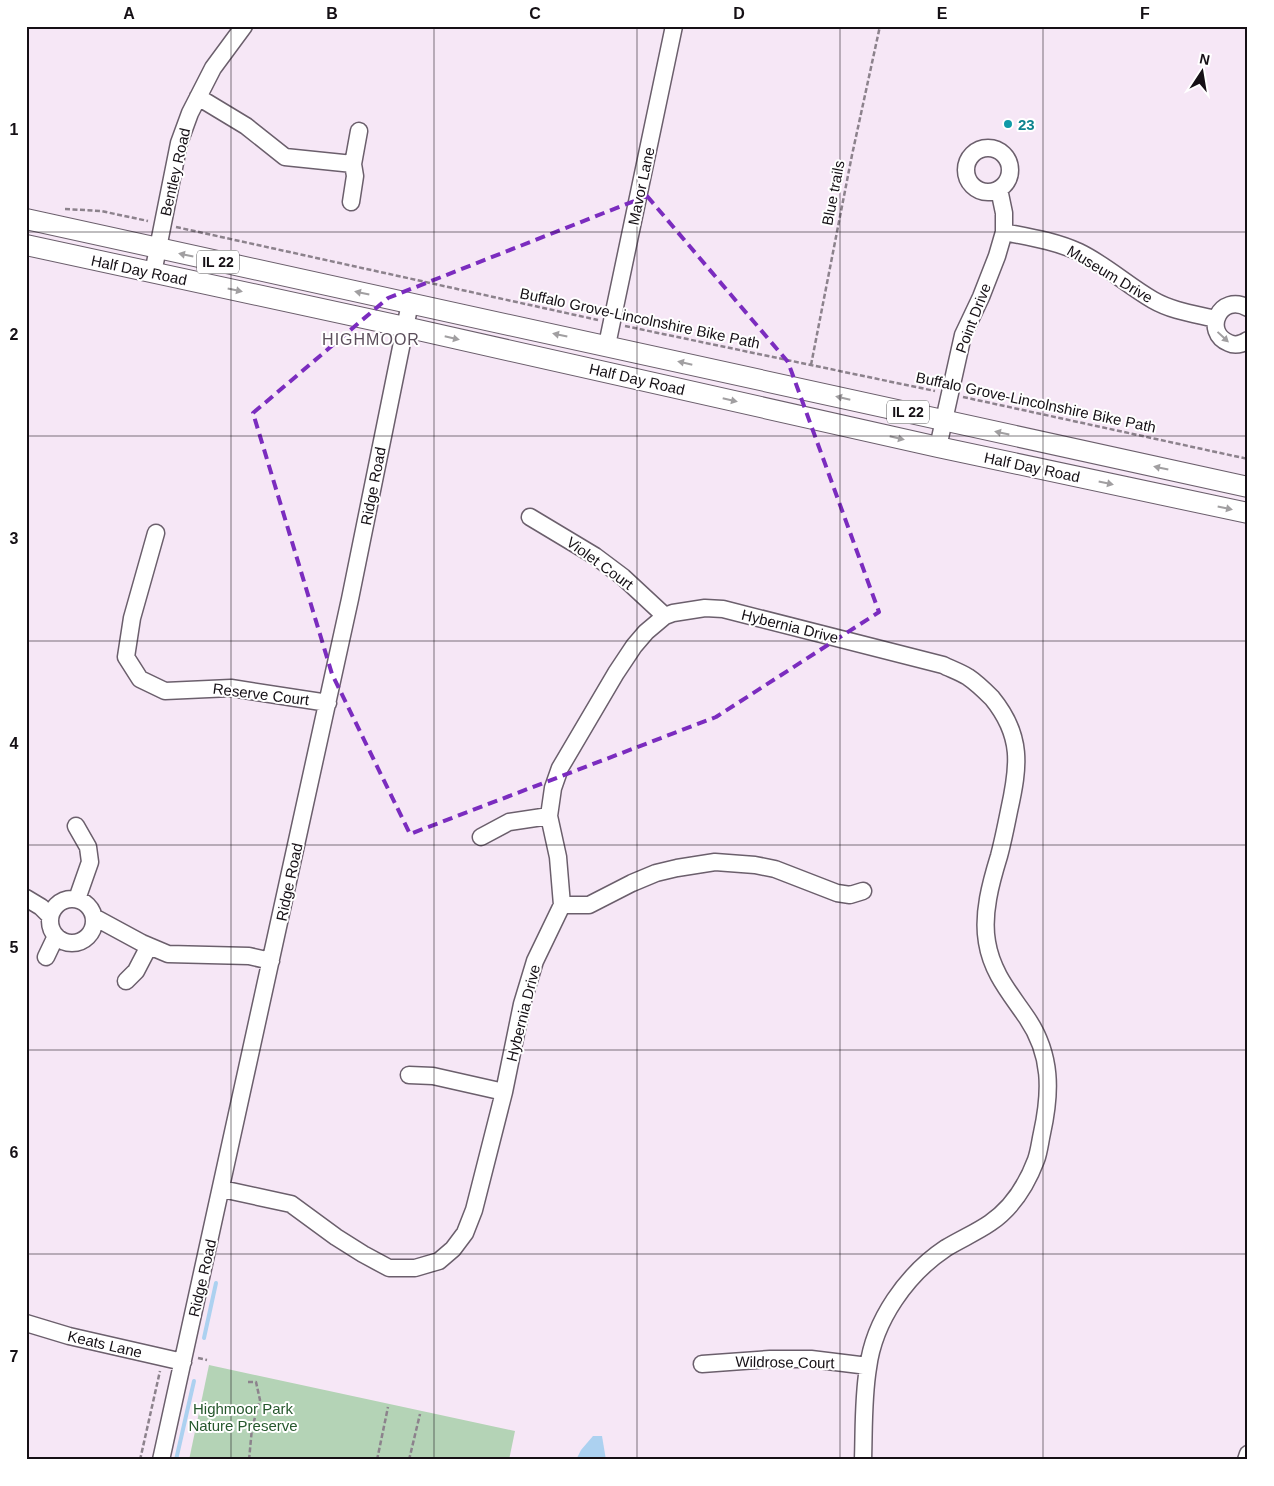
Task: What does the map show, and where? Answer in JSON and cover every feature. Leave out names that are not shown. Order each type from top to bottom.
[{"type":"main road","name":"Half Day Road","points":[[26,219],[1248,487]]},
{"type":"main road","name":"Half Day Road","points":[[26,245],[405,327],[938,447],[1248,513]]},
{"type":"street","name":"Bentley Road","points":[[153,273],[179,143],[190,113],[213,68],[244,26]]},
{"type":"street","name":"Mavor Lane","points":[[607,345],[674,26]]},
{"type":"street","points":[[198,97],[246,126],[285,157],[353,164]]},
{"type":"street","points":[[351,202],[355,176],[353,164],[359,131]]},
{"type":"street","name":"Point Drive","points":[[938,447],[963,336],[984,289],[1004,232],[1004,213],[999,189]]},
{"type":"street","name":"Museum Drive","points":[[1004,232],[1060,244],[1104,266],[1154,301],[1178,310],[1216,319]]},
{"type":"street","name":"Ridge Road","points":[[161,1460],[328,702],[410,303]]},
{"type":"street","points":[[1248,308],[1236,304],[1229,305],[1219,313],[1216,319],[1217,332],[1226,342],[1238,344],[1248,340]]},
{"type":"street","name":"Violet Court","points":[[530,516],[616,572],[645,596],[665,616]]},
{"type":"street","name":"Reserve Court","points":[[156,533],[132,618],[126,657],[140,680],[165,691],[231,688],[328,702]]},
{"type":"street","name":"Hybernia Drive","points":[[222,1189],[291,1204],[336,1237],[389,1268],[415,1268],[439,1260],[453,1249],[465,1233],[474,1210],[504,1092],[522,1004],[535,961],[562,905],[558,857],[549,816],[553,788],[560,768],[616,673],[646,632],[665,616],[705,608],[723,609],[943,665],[967,676],[982,687],[1003,712],[1009,723],[1014,741],[1017,777],[991,884],[986,924],[987,942],[1000,981],[1032,1025],[1038,1037],[1044,1056],[1048,1082],[1048,1105],[1036,1158],[1027,1181],[1012,1203],[991,1222],[946,1248],[919,1268],[889,1309],[876,1337],[868,1366],[863,1460]]},
{"type":"street","points":[[481,837],[510,822],[549,816]]},
{"type":"street","points":[[76,826],[88,847],[90,862],[77,899]]},
{"type":"street","points":[[562,905],[589,905],[656,873],[715,862],[755,865],[775,869],[850,895],[863,891]]},
{"type":"street","points":[[26,898],[41,907],[50,916],[52,930],[62,940],[68,942],[82,940],[92,930],[94,917],[88,905],[77,899],[70,899],[57,904],[50,916]]},
{"type":"street","points":[[94,917],[168,954],[249,956],[272,961]]},
{"type":"street","points":[[46,957],[56,936]]},
{"type":"street","points":[[126,981],[136,971],[149,946]]},
{"type":"street","points":[[409,1075],[433,1076],[504,1092]]},
{"type":"street","name":"Keats Lane","points":[[26,1324],[69,1336],[184,1362]]},
{"type":"street","name":"Wildrose Court","points":[[702,1364],[770,1359],[811,1359],[868,1366]]},
{"type":"street","points":[[1246,1460],[1248,1454]]},
{"type":"path","name":"Blue trails","points":[[811,365],[852,155],[880,26]]},
{"type":"path","name":"Buffalo Grove-Lincolnshire Bike Path","points":[[62,210],[101,211],[163,224],[502,300],[949,394],[1248,460]]},
{"type":"path","points":[[248,1382],[256,1382],[260,1400],[252,1428],[249,1460]]},
{"type":"path","points":[[376,1460],[388,1407]]},
{"type":"path","points":[[409,1460],[420,1414]]},
{"type":"highlighted area","points":[[647,196],[788,362],[879,612],[716,717],[410,834],[332,674],[253,413],[388,298]]},
{"type":"green space","name":"Highmoor Park Nature Preserve","points":[[209,1365],[515,1431],[509,1460],[189,1460]]},
{"type":"water","points":[[593,1436],[602,1436],[606,1460],[576,1460],[581,1450]]},
{"type":"waterway","points":[[204,1338],[216,1283]]},
{"type":"waterway","points":[[176,1460],[194,1381]]},
{"type":"place","name":"23","points":[[1008,124]]},
{"type":"district","name":"HIGHMOOR","points":[[371,339]]}]
